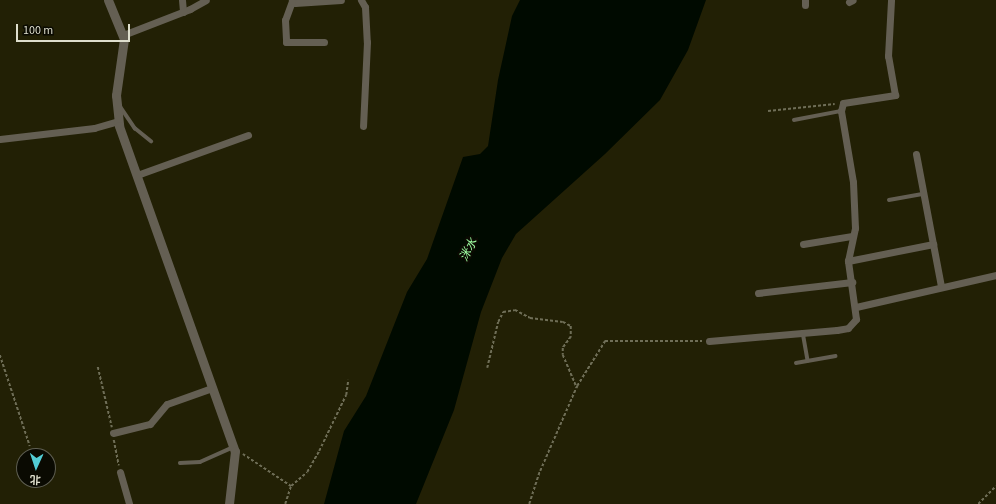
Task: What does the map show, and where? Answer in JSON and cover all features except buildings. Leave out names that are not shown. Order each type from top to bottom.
[{"type":"street","points":[[108,0],[123,35],[124,50],[116,100],[119,121],[137,176],[234,447],[236,456],[230,504]]},
{"type":"street","points":[[182,0],[183,12]]},
{"type":"street","points":[[123,35],[183,12],[206,0]]},
{"type":"street","points":[[324,42],[286,42],[285,20],[292,1],[341,0]]},
{"type":"street","points":[[361,0],[365,7],[367,42],[363,126]]},
{"type":"street","points":[[709,342],[848,328],[856,319],[856,307],[848,261],[855,219],[853,182],[842,107],[895,95],[888,56],[891,0]]},
{"type":"street","points":[[0,139],[66,132],[119,121]]},
{"type":"street","points":[[137,176],[248,135]]},
{"type":"street","points":[[916,154],[941,286]]},
{"type":"street","points":[[803,244],[852,236]]},
{"type":"street","points":[[848,261],[933,244]]},
{"type":"street","points":[[856,307],[996,274]]},
{"type":"street","points":[[758,294],[852,282]]},
{"type":"street","points":[[113,433],[150,424],[167,404],[212,388]]},
{"type":"street","points":[[120,472],[129,504]]},
{"type":"lane","points":[[116,100],[135,128],[151,141]]},
{"type":"lane","points":[[794,120],[842,107]]},
{"type":"lane","points":[[889,200],[923,194]]},
{"type":"lane","points":[[803,332],[808,361]]},
{"type":"lane","points":[[796,363],[835,356]]},
{"type":"lane","points":[[180,463],[200,462],[234,447]]},
{"type":"path","points":[[768,111],[842,107]]},
{"type":"path","points":[[487,368],[498,322],[503,312],[515,310],[530,318],[563,322],[571,326],[571,337],[564,348],[563,355],[577,388]]},
{"type":"path","points":[[529,504],[540,471],[577,388],[605,341],[709,342]]},
{"type":"path","points":[[0,355],[30,446]]},
{"type":"path","points":[[98,367],[120,472]]},
{"type":"path","points":[[285,504],[291,486],[307,472],[319,451],[346,396],[348,380]]},
{"type":"path","points":[[234,447],[262,469],[291,486]]},
{"type":"path","points":[[978,504],[996,486]]},
{"type":"water","name":"洣水","points":[[520,0],[706,0],[688,50],[660,100],[605,154],[516,234],[502,258],[481,312],[454,410],[416,504],[324,504],[344,431],[366,396],[407,292],[427,259],[463,157],[480,154],[488,146],[498,80],[512,16]]}]
